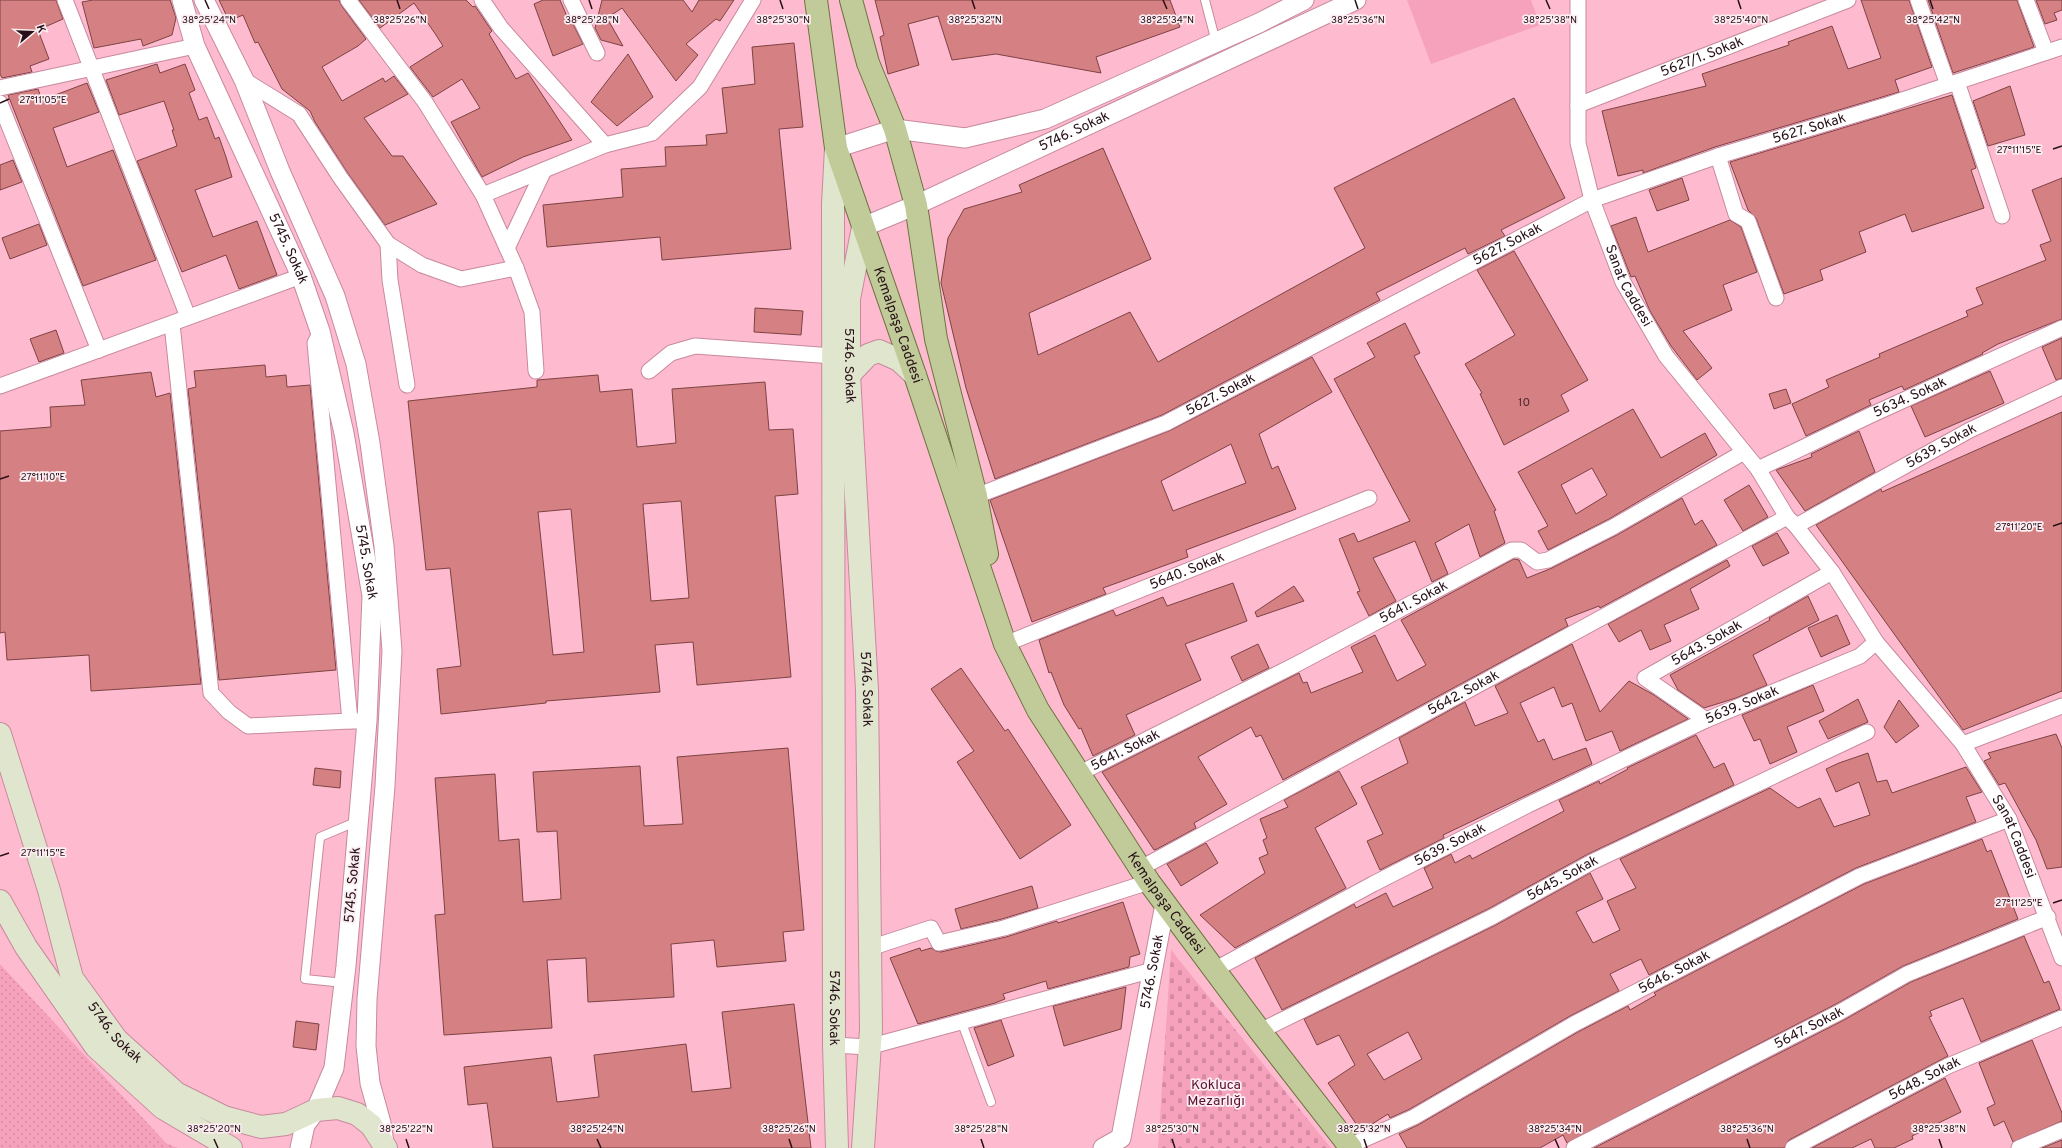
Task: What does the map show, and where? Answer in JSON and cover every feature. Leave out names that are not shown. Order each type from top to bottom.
[{"type":"main road","name":"Kemalpaşa Caddesi","points":[[816,0],[836,148],[915,374],[1005,644],[1038,710],[1078,774],[1145,875],[1214,970],[1350,1147]]},
{"type":"main road","name":"Kemalpaşa Caddesi","points":[[851,0],[868,63],[895,129],[916,205],[936,339],[976,496],[1005,644]]},
{"type":"main road","name":"5746. Sokak","points":[[836,148],[833,204],[833,356],[834,1045],[837,1148]]},
{"type":"main road","name":"5746. Sokak","points":[[863,227],[849,299],[850,375],[867,690],[871,1029],[868,1047],[863,1148]]},
{"type":"main road","points":[[850,375],[868,355],[879,351],[899,360],[915,374]]},
{"type":"main road","name":"5746. Sokak","points":[[0,734],[49,890],[72,978],[117,1040],[176,1093],[224,1117],[261,1127],[286,1124],[316,1110],[338,1108],[357,1114],[371,1125],[384,1147]]},
{"type":"main road","name":"5746. Sokak","points":[[0,901],[26,947],[96,1047],[163,1108],[231,1148]]},
{"type":"street","points":[[65,0],[188,317]]},
{"type":"street","name":"5745. Sokak","points":[[182,0],[195,46],[301,276],[320,331],[344,433],[372,596],[359,721],[359,820],[344,983],[334,1068],[316,1110],[305,1125],[300,1148]]},
{"type":"street","name":"5745. Sokak","points":[[204,0],[244,80],[280,171],[335,296],[356,364],[370,443],[384,546],[392,652],[386,786],[367,999],[366,1046],[370,1083],[381,1123],[384,1147]]},
{"type":"street","points":[[348,0],[425,102],[483,195],[516,268],[532,312],[536,371]]},
{"type":"street","points":[[482,0],[502,28],[605,145]]},
{"type":"street","points":[[571,0],[597,53]]},
{"type":"street","points":[[483,195],[605,145],[652,132],[700,87],[753,0]]},
{"type":"street","points":[[836,148],[895,129],[965,138],[1045,119],[1216,42],[1304,0]]},
{"type":"street","name":"5746. Sokak","points":[[863,227],[916,205],[1356,0]]},
{"type":"street","name":"Sanat Caddesi","points":[[1578,0],[1578,143],[1592,200],[1623,282],[1666,356],[1758,469],[1791,522]]},
{"type":"street","name":"5627/1. Sokak","points":[[1578,105],[1848,0]]},
{"type":"street","points":[[1918,0],[1952,83],[2002,216]]},
{"type":"street","points":[[2026,0],[2046,52]]},
{"type":"street","points":[[0,88],[195,46]]},
{"type":"street","name":"5627. Sokak","points":[[976,496],[1166,423],[1592,200],[1718,156],[2062,47]]},
{"type":"street","points":[[244,80],[299,114],[340,177],[388,244],[422,265],[462,279],[516,268]]},
{"type":"street","points":[[0,103],[99,350]]},
{"type":"street","points":[[1718,156],[1736,214],[1748,221],[1776,298]]},
{"type":"street","points":[[507,248],[544,170]]},
{"type":"street","points":[[388,244],[390,280],[407,385]]},
{"type":"street","points":[[0,386],[301,276]]},
{"type":"street","points":[[172,324],[211,693],[229,712],[248,726],[359,721],[315,343],[320,331]]},
{"type":"street","name":"5634. Sokak","points":[[1758,469],[1871,415],[2062,328]]},
{"type":"street","points":[[649,371],[671,353],[695,346],[833,356]]},
{"type":"street","name":"5639. Sokak","points":[[1791,522],[1970,430],[2062,387]]},
{"type":"street","name":"5641. Sokak","points":[[1078,774],[1297,664],[1512,550],[1521,550],[1537,562],[1548,560],[1613,526],[1744,452]]},
{"type":"street","name":"5640. Sokak","points":[[1005,644],[1369,498]]},
{"type":"street","points":[[1791,522],[1832,572],[1876,642]]},
{"type":"street","name":"5642. Sokak","points":[[870,948],[931,928],[939,943],[996,930],[1145,875],[1791,522]]},
{"type":"street","name":"5643. Sokak","points":[[1706,720],[1646,678],[1832,572]]},
{"type":"street","name":"Sanat Caddesi","points":[[1876,642],[1963,744],[2009,819],[2062,958]]},
{"type":"street","name":"5639. Sokak","points":[[1214,970],[1373,884],[1521,808],[1706,720],[1860,656],[1876,642]]},
{"type":"street","points":[[1963,744],[2062,706]]},
{"type":"street","name":"5645. Sokak","points":[[1260,1031],[1492,917],[1592,862],[1867,732]]},
{"type":"street","name":"5646. Sokak","points":[[1350,1147],[1414,1116],[1574,1024],[1860,876],[2009,819]]},
{"type":"street","name":"5746. Sokak","points":[[1103,1148],[1123,1143],[1165,904]]},
{"type":"street","name":"5647. Sokak","points":[[1574,1148],[1840,1012],[1907,974],[2048,918]]},
{"type":"street","points":[[834,1045],[868,1047],[962,1023],[1153,970]]},
{"type":"street","name":"5648. Sokak","points":[[1793,1148],[1948,1066],[2062,1018]]},
{"type":"street","points":[[2019,1148],[2062,1130]]},
{"type":"lane","points":[[1205,0],[1216,42]]},
{"type":"lane","points":[[344,983],[305,979],[320,837],[359,820]]},
{"type":"lane","points":[[962,1023],[991,1102]]},
{"type":"green space","points":[[1407,0],[1531,0],[1540,25],[1431,64]]},
{"type":"green space","name":"Kokluca Mezarlığı","points":[[1171,950],[1331,1148],[1158,1148]]},
{"type":"green space","points":[[0,964],[166,1143],[178,1148],[0,1148]]},
{"type":"building","points":[[0,0],[56,0],[63,19],[38,30],[49,59],[30,66],[32,72],[2,78],[0,74]]},
{"type":"building","points":[[93,0],[170,0],[176,18],[172,35],[143,46],[141,39],[94,48],[82,2]]},
{"type":"building","points":[[219,0],[339,0],[341,5],[366,39],[358,46],[322,67],[342,101],[383,78],[385,82],[394,76],[408,94],[364,118],[392,156],[403,156],[437,204],[385,225],[347,172],[315,122],[310,111],[282,89],[258,42],[255,43],[243,15],[229,21]]},
{"type":"building","points":[[359,0],[466,0],[473,7],[475,6],[492,31],[489,34],[516,79],[528,73],[572,140],[523,157],[482,177],[451,122],[480,108],[462,79],[433,97],[410,67],[443,46],[414,3],[380,28]]},
{"type":"building","points":[[543,0],[560,0],[569,21],[571,20],[583,44],[553,56],[534,4]]},
{"type":"building","points":[[602,0],[683,0],[692,12],[699,0],[734,0],[720,21],[716,19],[686,44],[698,55],[676,81],[622,8],[607,18],[623,46],[601,40],[595,28]]},
{"type":"building","points":[[875,0],[1170,0],[1180,27],[1096,57],[1101,73],[996,54],[952,60],[938,16],[908,24],[919,65],[888,74],[880,37],[884,35]]},
{"type":"building","points":[[1861,0],[1909,0],[1932,67],[1895,80],[1899,92],[1715,147],[1643,173],[1643,170],[1618,176],[1602,111],[1706,86],[1702,74],[1789,45],[1788,42],[1832,26],[1848,69],[1881,58]]},
{"type":"building","points":[[1928,0],[2017,0],[2034,47],[1953,73]]},
{"type":"building","points":[[2036,0],[2062,0],[2062,10],[2054,13],[2057,20],[2045,24]]},
{"type":"building","points":[[794,43],[803,127],[779,129],[791,249],[662,260],[660,237],[547,247],[543,205],[623,197],[621,169],[666,166],[665,147],[707,145],[706,135],[727,133],[722,88],[755,84],[752,47]]},
{"type":"building","points":[[628,54],[653,97],[617,126],[591,102]]},
{"type":"building","points":[[157,64],[160,73],[185,64],[195,90],[189,93],[199,120],[207,117],[215,139],[219,137],[226,157],[232,177],[195,190],[213,237],[257,221],[277,275],[239,289],[226,255],[182,272],[137,161],[177,146],[172,130],[174,130],[164,101],[119,115],[106,80]]},
{"type":"building","points":[[87,83],[99,112],[53,128],[67,167],[113,150],[156,260],[83,286],[8,95],[38,89],[42,100]]},
{"type":"building","points":[[2010,86],[2025,135],[1988,146],[1973,101]]},
{"type":"building","points":[[1952,95],[1976,168],[1971,170],[1984,208],[1912,232],[1905,214],[1859,232],[1866,252],[1820,270],[1823,280],[1784,294],[1756,218],[1748,210],[1730,162]]},
{"type":"building","points":[[1514,98],[1565,198],[1501,230],[1505,236],[1468,254],[1465,248],[1376,293],[1380,300],[1162,415],[995,479],[966,388],[941,283],[948,238],[964,209],[1022,192],[1019,185],[1103,148],[1151,259],[1029,313],[1038,355],[1130,312],[1158,362],[1365,248],[1334,188]]},
{"type":"building","points":[[13,160],[22,182],[0,190],[0,165]]},
{"type":"building","points":[[1682,178],[1689,200],[1657,211],[1649,190]]},
{"type":"building","points":[[2062,178],[2062,319],[1998,344],[1982,353],[1983,354],[1904,390],[1902,386],[1869,400],[1871,405],[1806,436],[1792,404],[1829,387],[1826,380],[1880,357],[1879,354],[1968,316],[1966,311],[1983,304],[1976,288],[2046,260],[2040,245],[2051,241],[2032,190]]},
{"type":"building","points":[[1636,217],[1648,252],[1730,220],[1741,227],[1757,272],[1723,285],[1732,310],[1683,331],[1712,368],[1697,380],[1671,346],[1650,311],[1635,276],[1631,277],[1611,226]]},
{"type":"building","points":[[39,224],[47,245],[10,259],[2,238]]},
{"type":"building","points":[[1514,251],[1588,380],[1561,395],[1569,411],[1504,445],[1480,394],[1482,393],[1465,364],[1515,335],[1477,270]]},
{"type":"building","points":[[755,308],[803,311],[801,335],[754,332]]},
{"type":"building","points":[[1405,323],[1420,353],[1414,356],[1496,510],[1494,511],[1505,543],[1480,557],[1469,524],[1435,543],[1448,574],[1432,582],[1415,541],[1373,558],[1396,601],[1369,616],[1357,592],[1360,591],[1339,539],[1354,533],[1358,542],[1410,521],[1334,379],[1375,357],[1367,343]]},
{"type":"building","points":[[56,330],[64,353],[39,362],[30,339]]},
{"type":"building","points":[[2062,338],[2062,378],[2056,380],[2042,347]]},
{"type":"building","points":[[1312,357],[1332,392],[1259,434],[1272,469],[1278,466],[1296,509],[1186,550],[1188,557],[1103,588],[1106,594],[1032,622],[990,500],[1169,431]],"holes":[[[1231,444],[1246,483],[1173,511],[1161,481]]]},
{"type":"building","points":[[265,365],[266,377],[286,375],[287,387],[310,385],[336,670],[219,680],[188,389],[196,387],[194,371]]},
{"type":"building","points":[[1990,371],[2004,403],[1925,437],[1911,406]]},
{"type":"building","points":[[151,372],[156,397],[170,393],[201,684],[91,691],[89,655],[7,660],[5,632],[0,633],[0,431],[51,427],[50,407],[85,405],[81,380]]},
{"type":"building","points":[[598,375],[600,392],[632,389],[637,447],[676,443],[672,389],[765,382],[769,430],[793,429],[798,494],[775,496],[791,677],[697,685],[693,642],[655,645],[660,692],[546,701],[546,703],[441,714],[437,669],[461,666],[450,568],[426,570],[408,401],[537,387],[537,380]],"holes":[[[681,501],[689,598],[651,601],[643,504]],[[571,509],[584,652],[553,655],[538,512]]]},
{"type":"building","points":[[1786,389],[1791,403],[1774,409],[1769,394]]},
{"type":"building","points":[[1633,409],[1661,458],[1705,433],[1717,455],[1609,519],[1548,550],[1538,531],[1548,526],[1518,472]],"holes":[[[1592,468],[1607,495],[1576,514],[1561,485]]]},
{"type":"building","points":[[2062,412],[2062,691],[1963,730],[1816,525],[1881,489],[1882,492]]},
{"type":"building","points":[[1859,431],[1875,472],[1805,511],[1776,470],[1812,457],[1811,454]]},
{"type":"building","points":[[1749,485],[1768,517],[1743,531],[1724,500]]},
{"type":"building","points":[[1682,498],[1695,525],[1702,520],[1717,545],[1600,608],[1599,606],[1565,619],[1568,626],[1283,780],[1261,735],[1256,737],[1251,727],[1198,757],[1227,804],[1194,823],[1196,828],[1157,849],[1154,850],[1102,772],[1299,673],[1303,683],[1307,682],[1311,693],[1363,672],[1351,647],[1375,635],[1397,681],[1426,665],[1401,620],[1514,559],[1519,560],[1527,578],[1552,568],[1617,535]]},
{"type":"building","points":[[1777,533],[1789,553],[1763,566],[1752,546]]},
{"type":"building","points":[[1727,560],[1730,566],[1690,589],[1699,609],[1664,625],[1671,641],[1650,650],[1641,630],[1619,642],[1608,624]]},
{"type":"building","points":[[1233,583],[1247,621],[1185,644],[1201,680],[1126,715],[1135,735],[1093,756],[1081,728],[1079,729],[1064,705],[1051,672],[1049,673],[1039,640],[1113,610],[1116,616],[1163,597],[1167,606]]},
{"type":"building","points":[[1294,586],[1304,601],[1257,617],[1255,612]]},
{"type":"building","points":[[1808,596],[1819,620],[1753,655],[1767,685],[1736,698],[1704,708],[1678,690],[1670,675],[1770,620],[1769,618]]},
{"type":"building","points":[[1837,615],[1850,644],[1821,657],[1808,628]]},
{"type":"building","points":[[1258,644],[1269,668],[1242,681],[1231,657]]},
{"type":"building","points":[[1572,644],[1600,712],[1629,681],[1654,695],[1688,719],[1620,751],[1612,731],[1586,741],[1572,703],[1562,707],[1554,687],[1520,703],[1538,742],[1544,739],[1553,760],[1586,748],[1592,764],[1443,835],[1444,838],[1380,870],[1367,841],[1383,834],[1361,787],[1408,763],[1399,738],[1465,702],[1475,726],[1508,713],[1495,686]]},
{"type":"building","points":[[961,668],[1005,731],[1008,729],[1071,825],[1020,859],[957,762],[974,751],[931,689]]},
{"type":"building","points":[[1813,685],[1824,711],[1787,727],[1797,752],[1770,764],[1760,739],[1754,741],[1742,715]]},
{"type":"building","points":[[1858,699],[1868,722],[1828,739],[1819,721]]},
{"type":"building","points":[[1899,700],[1919,726],[1896,743],[1884,727]]},
{"type":"building","points":[[2056,734],[2062,748],[2062,867],[2047,869],[2036,840],[2005,783],[1999,785],[1984,761],[1991,758],[1988,753]]},
{"type":"building","points":[[1696,735],[1714,768],[1724,763],[1734,785],[1588,854],[1488,909],[1282,1010],[1255,958],[1354,904],[1356,908],[1386,893],[1393,907],[1433,888],[1424,868],[1451,854],[1455,863],[1470,855],[1472,859],[1564,811],[1559,800],[1599,781],[1600,784],[1628,769],[1627,768]]},
{"type":"building","points":[[788,748],[804,930],[783,932],[786,961],[717,967],[714,940],[671,944],[674,997],[588,1002],[586,958],[547,960],[552,1028],[444,1035],[435,915],[445,914],[435,778],[495,774],[499,841],[519,839],[523,902],[561,899],[557,831],[537,832],[533,772],[640,766],[644,826],[683,824],[677,757]]},
{"type":"building","points":[[1868,753],[1877,782],[1887,780],[1892,793],[1966,767],[1982,792],[1966,797],[1976,822],[1856,868],[1649,975],[1641,959],[1610,974],[1619,991],[1570,1016],[1410,1109],[1390,1118],[1388,1114],[1361,1131],[1328,1083],[1355,1065],[1339,1035],[1317,1045],[1304,1019],[1496,925],[1590,873],[1603,899],[1576,912],[1593,943],[1620,930],[1607,901],[1636,888],[1620,859],[1770,788],[1798,808],[1820,798],[1834,827],[1870,815],[1859,782],[1836,792],[1826,769]],"holes":[[[1408,1032],[1422,1059],[1384,1080],[1367,1054]]]},
{"type":"building","points":[[315,768],[341,771],[340,788],[313,785]]},
{"type":"building","points":[[1339,771],[1357,804],[1315,828],[1346,888],[1235,948],[1200,915],[1265,873],[1259,858],[1268,854],[1263,840],[1267,838],[1260,819],[1288,807],[1284,800]]},
{"type":"building","points":[[1982,839],[1987,852],[1991,850],[2018,919],[1903,966],[1836,1004],[1567,1143],[1563,1135],[1540,1148],[1407,1148],[1399,1134],[1418,1125],[1578,1032],[1628,1006],[1630,1010],[1656,995],[1654,993],[1657,991],[1864,884]]},
{"type":"building","points":[[1206,843],[1218,863],[1181,886],[1167,864]]},
{"type":"building","points":[[1032,886],[1038,908],[961,929],[955,909]]},
{"type":"building","points":[[1123,902],[1140,954],[1130,957],[1129,967],[1048,989],[1046,981],[1003,994],[1005,999],[995,1003],[918,1024],[890,958],[920,948],[921,951],[931,948],[941,952],[1006,937],[1057,921],[1058,923]]},
{"type":"building","points":[[2024,936],[2044,983],[2049,981],[2060,1009],[1981,1042],[1963,998],[1930,1011],[1932,1016],[1929,1017],[1948,1056],[1789,1140],[1784,1148],[1594,1148],[1844,1020],[1911,982]]},
{"type":"building","points":[[1126,987],[1121,1029],[1064,1046],[1053,1006]]},
{"type":"building","points":[[794,1004],[811,1148],[493,1148],[487,1103],[468,1105],[464,1067],[551,1057],[557,1102],[599,1097],[594,1055],[686,1044],[692,1092],[731,1088],[722,1012]]},
{"type":"building","points":[[1001,1020],[1014,1056],[988,1066],[974,1028]]},
{"type":"building","points":[[296,1021],[319,1024],[316,1050],[293,1047]]},
{"type":"building","points":[[2032,1040],[2062,1113],[2062,1121],[2013,1142],[2004,1121],[1994,1126],[1987,1108],[1995,1104],[1979,1063]]},
{"type":"building","points":[[1945,1078],[1961,1112],[1912,1136],[1913,1139],[1894,1148],[1875,1148],[1871,1139],[1852,1148],[1812,1148]]},
{"type":"building","points":[[2062,1140],[2062,1148],[2042,1148]]}]
